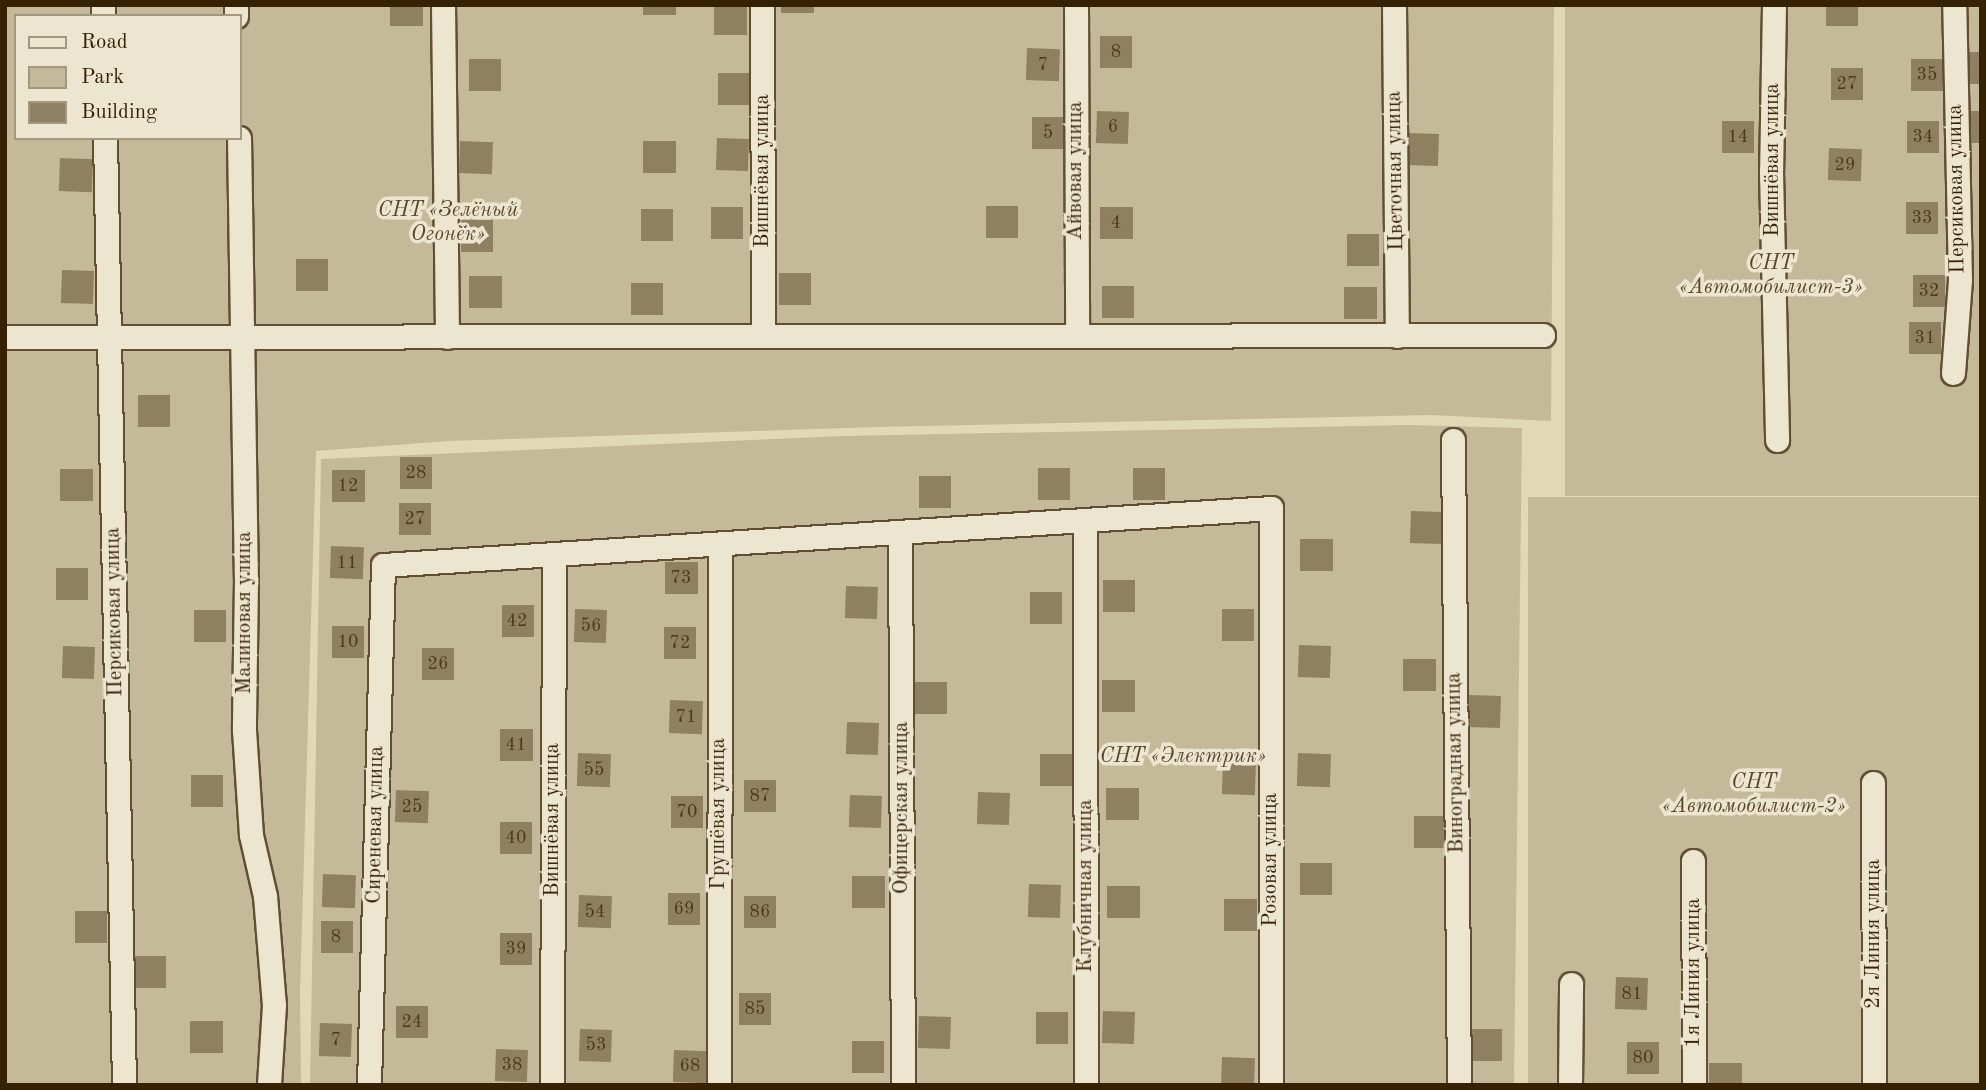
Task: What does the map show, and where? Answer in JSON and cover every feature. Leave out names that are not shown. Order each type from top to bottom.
[{"type":"street","points":[[443,5],[447,337]]},
{"type":"street","name":"Вишнёвая улица","points":[[762,5],[763,336]]},
{"type":"street","name":"Айвовая улица","points":[[1076,5],[1077,336]]},
{"type":"street","name":"Цветочная улица","points":[[1394,5],[1397,336]]},
{"type":"street","name":"Вишнёвая улица","points":[[1774,5],[1771,171],[1777,440]]},
{"type":"street","name":"Персиковая улица","points":[[1953,373],[1959,280],[1954,5]]},
{"type":"street","name":"Персиковая улица","points":[[106,140],[124,1085]]},
{"type":"street","name":"Малиновая улица","points":[[239,140],[240,337],[246,579],[244,730],[251,835],[265,895],[274,1005],[269,1085]]},
{"type":"street","points":[[5,337],[1542,335]]},
{"type":"street","name":"Виноградная улица","points":[[1453,440],[1458,1085]]},
{"type":"street","name":"Розовая улица","points":[[1085,520],[1271,508],[1271,1085]]},
{"type":"street","points":[[554,554],[1085,520]]},
{"type":"street","name":"Клубничная улица","points":[[1085,520],[1086,1085]]},
{"type":"street","name":"Офицерская улица","points":[[900,532],[903,1085]]},
{"type":"street","name":"Грушёвая улица","points":[[719,1085],[720,544]]},
{"type":"street","name":"Вишнёвая улица","points":[[552,1085],[554,554]]},
{"type":"street","name":"Сиреневая улица","points":[[369,1085],[383,565],[554,554]]},
{"type":"street","name":"2я Линия улица","points":[[1873,783],[1874,1085]]},
{"type":"street","name":"1я Линия улица","points":[[1693,861],[1695,1085]]},
{"type":"street","points":[[1570,984],[1570,1085]]},
{"type":"green space","name":"СНТ «Зелёный Огонёк»","points":[[5,5],[1554,5],[1551,421],[1432,415],[876,427],[448,441],[316,451],[300,992],[301,1085],[5,1085]]},
{"type":"green space","name":"СНТ «Автомобилист-3»","points":[[1565,5],[1981,5],[1981,496],[1565,496]]},
{"type":"green space","name":"СНТ «Электрик»","points":[[1408,425],[1522,428],[1514,1085],[310,1085],[321,459],[844,436]]},
{"type":"green space","name":"СНТ «Автомобилист-2»","points":[[1528,497],[1981,497],[1981,1085],[1528,1085]]},
{"type":"building","points":[[390,5],[423,5],[423,26],[390,26]]},
{"type":"building","points":[[643,5],[676,5],[676,15],[643,15]]},
{"type":"building","points":[[714,5],[747,5],[747,35],[714,35]]},
{"type":"building","points":[[781,5],[814,5],[814,13],[781,13]]},
{"type":"building","points":[[1826,5],[1858,5],[1858,26],[1826,26]]},
{"type":"building","points":[[1100,36],[1132,36],[1132,68],[1100,68]]},
{"type":"building","points":[[1027,48],[1060,49],[1059,81],[1026,80]]},
{"type":"building","points":[[1969,52],[1981,52],[1981,84],[1969,84]]},
{"type":"building","points":[[469,59],[501,59],[501,91],[469,91]]},
{"type":"building","points":[[1911,59],[1943,59],[1943,91],[1911,91]]},
{"type":"building","points":[[1831,68],[1863,68],[1863,100],[1831,100]]},
{"type":"building","points":[[718,73],[750,73],[750,105],[718,105]]},
{"type":"building","points":[[1097,111],[1129,112],[1128,144],[1096,143]]},
{"type":"building","points":[[1969,111],[1981,111],[1981,143],[1969,143]]},
{"type":"building","points":[[1032,117],[1064,117],[1064,149],[1032,149]]},
{"type":"building","points":[[1722,121],[1754,121],[1754,153],[1722,153]]},
{"type":"building","points":[[1907,121],[1939,121],[1939,153],[1907,153]]},
{"type":"building","points":[[1407,133],[1439,134],[1438,166],[1406,165]]},
{"type":"building","points":[[717,138],[749,139],[748,171],[716,170]]},
{"type":"building","points":[[460,141],[493,142],[492,174],[459,173]]},
{"type":"building","points":[[643,141],[676,141],[676,173],[643,173]]},
{"type":"building","points":[[1829,148],[1862,149],[1861,181],[1828,180]]},
{"type":"building","points":[[60,158],[93,159],[92,192],[59,191]]},
{"type":"building","points":[[1906,202],[1938,202],[1938,234],[1906,234]]},
{"type":"building","points":[[986,206],[1018,206],[1018,238],[986,238]]},
{"type":"building","points":[[711,207],[743,207],[743,239],[711,239]]},
{"type":"building","points":[[1100,207],[1133,207],[1133,239],[1100,239]]},
{"type":"building","points":[[641,209],[673,209],[673,241],[641,241]]},
{"type":"building","points":[[461,220],[493,220],[493,252],[461,252]]},
{"type":"building","points":[[1347,234],[1379,234],[1379,266],[1347,266]]},
{"type":"building","points":[[296,259],[328,259],[328,291],[296,291]]},
{"type":"building","points":[[62,270],[94,271],[93,304],[61,303]]},
{"type":"building","points":[[779,273],[811,273],[811,305],[779,305]]},
{"type":"building","points":[[1913,275],[1945,275],[1945,307],[1913,307]]},
{"type":"building","points":[[469,276],[502,276],[502,308],[469,308]]},
{"type":"building","points":[[631,283],[663,283],[663,315],[631,315]]},
{"type":"building","points":[[1102,286],[1134,286],[1134,318],[1102,318]]},
{"type":"building","points":[[1344,287],[1377,287],[1377,319],[1344,319]]},
{"type":"building","points":[[1909,322],[1941,322],[1941,354],[1909,354]]},
{"type":"building","points":[[138,395],[170,395],[170,427],[138,427]]},
{"type":"building","points":[[400,457],[432,457],[432,489],[400,489]]},
{"type":"building","points":[[1038,468],[1070,468],[1070,500],[1038,500]]},
{"type":"building","points":[[1133,468],[1165,468],[1165,500],[1133,500]]},
{"type":"building","points":[[60,469],[93,469],[93,501],[60,501]]},
{"type":"building","points":[[332,470],[365,470],[365,502],[332,502]]},
{"type":"building","points":[[919,476],[951,476],[951,508],[919,508]]},
{"type":"building","points":[[399,503],[431,503],[431,535],[399,535]]},
{"type":"building","points":[[1411,511],[1443,512],[1442,544],[1410,543]]},
{"type":"building","points":[[1300,539],[1333,539],[1333,571],[1300,571]]},
{"type":"building","points":[[331,546],[364,547],[363,579],[330,578]]},
{"type":"building","points":[[665,562],[698,562],[698,594],[665,594]]},
{"type":"building","points":[[56,568],[88,568],[88,600],[56,600]]},
{"type":"building","points":[[1103,580],[1135,580],[1135,612],[1103,612]]},
{"type":"building","points":[[846,586],[878,587],[877,619],[845,618]]},
{"type":"building","points":[[1030,592],[1062,592],[1062,624],[1030,624]]},
{"type":"building","points":[[502,605],[534,605],[534,637],[502,637]]},
{"type":"building","points":[[575,609],[607,610],[606,643],[574,642]]},
{"type":"building","points":[[1222,609],[1254,609],[1254,641],[1222,641]]},
{"type":"building","points":[[194,610],[226,610],[226,642],[194,642]]},
{"type":"building","points":[[332,626],[364,626],[364,658],[332,658]]},
{"type":"building","points":[[664,627],[696,627],[696,659],[664,659]]},
{"type":"building","points":[[1299,645],[1331,646],[1330,678],[1298,677]]},
{"type":"building","points":[[63,646],[95,647],[94,679],[62,678]]},
{"type":"building","points":[[422,648],[454,648],[454,680],[422,680]]},
{"type":"building","points":[[1403,659],[1436,659],[1436,691],[1403,691]]},
{"type":"building","points":[[1102,680],[1135,680],[1135,712],[1102,712]]},
{"type":"building","points":[[915,682],[947,682],[947,714],[915,714]]},
{"type":"building","points":[[1469,695],[1501,696],[1500,728],[1468,727]]},
{"type":"building","points":[[670,700],[703,701],[702,734],[669,733]]},
{"type":"building","points":[[847,722],[879,723],[878,755],[846,754]]},
{"type":"building","points":[[500,729],[533,729],[533,761],[500,761]]},
{"type":"building","points":[[578,753],[611,754],[610,787],[577,786]]},
{"type":"building","points":[[1298,753],[1331,754],[1330,787],[1297,786]]},
{"type":"building","points":[[1040,754],[1072,754],[1072,786],[1040,786]]},
{"type":"building","points":[[1223,762],[1256,763],[1255,795],[1222,794]]},
{"type":"building","points":[[191,775],[223,775],[223,807],[191,807]]},
{"type":"building","points":[[744,780],[776,780],[776,812],[744,812]]},
{"type":"building","points":[[1106,788],[1139,788],[1139,820],[1106,820]]},
{"type":"building","points":[[396,790],[429,791],[428,823],[395,822]]},
{"type":"building","points":[[978,792],[1010,793],[1009,825],[977,824]]},
{"type":"building","points":[[850,795],[882,796],[881,828],[849,827]]},
{"type":"building","points":[[671,796],[703,796],[703,828],[671,828]]},
{"type":"building","points":[[1414,816],[1446,816],[1446,848],[1414,848]]},
{"type":"building","points":[[500,822],[532,822],[532,854],[500,854]]},
{"type":"building","points":[[1300,863],[1332,863],[1332,895],[1300,895]]},
{"type":"building","points":[[323,874],[356,875],[355,908],[322,907]]},
{"type":"building","points":[[852,876],[885,876],[885,908],[852,908]]},
{"type":"building","points":[[1029,884],[1061,885],[1060,918],[1028,917]]},
{"type":"building","points":[[1107,886],[1140,886],[1140,918],[1107,918]]},
{"type":"building","points":[[668,893],[700,893],[700,925],[668,925]]},
{"type":"building","points":[[579,895],[612,896],[611,928],[578,927]]},
{"type":"building","points":[[744,896],[776,896],[776,928],[744,928]]},
{"type":"building","points":[[1224,899],[1257,899],[1257,931],[1224,931]]},
{"type":"building","points":[[75,911],[107,911],[107,943],[75,943]]},
{"type":"building","points":[[321,921],[353,921],[353,953],[321,953]]},
{"type":"building","points":[[500,933],[532,933],[532,965],[500,965]]},
{"type":"building","points":[[133,956],[166,956],[166,988],[133,988]]},
{"type":"building","points":[[1616,977],[1648,978],[1647,1010],[1615,1009]]},
{"type":"building","points":[[739,993],[771,993],[771,1025],[739,1025]]},
{"type":"building","points":[[396,1006],[428,1006],[428,1038],[396,1038]]},
{"type":"building","points":[[1103,1011],[1135,1012],[1134,1044],[1102,1043]]},
{"type":"building","points":[[1036,1012],[1068,1012],[1068,1044],[1036,1044]]},
{"type":"building","points":[[919,1016],[951,1017],[950,1049],[918,1048]]},
{"type":"building","points":[[190,1021],[223,1021],[223,1053],[190,1053]]},
{"type":"building","points":[[320,1023],[352,1024],[351,1057],[319,1056]]},
{"type":"building","points":[[580,1029],[612,1030],[611,1062],[579,1061]]},
{"type":"building","points":[[1470,1029],[1502,1029],[1502,1061],[1470,1061]]},
{"type":"building","points":[[852,1041],[884,1041],[884,1073],[852,1073]]},
{"type":"building","points":[[1627,1042],[1659,1042],[1659,1074],[1627,1074]]},
{"type":"building","points":[[496,1049],[528,1050],[527,1082],[495,1081]]},
{"type":"building","points":[[674,1050],[707,1051],[706,1083],[673,1082]]},
{"type":"building","points":[[1222,1057],[1255,1058],[1254,1085],[1221,1085]]},
{"type":"building","points":[[1709,1063],[1742,1063],[1742,1085],[1709,1085]]}]
